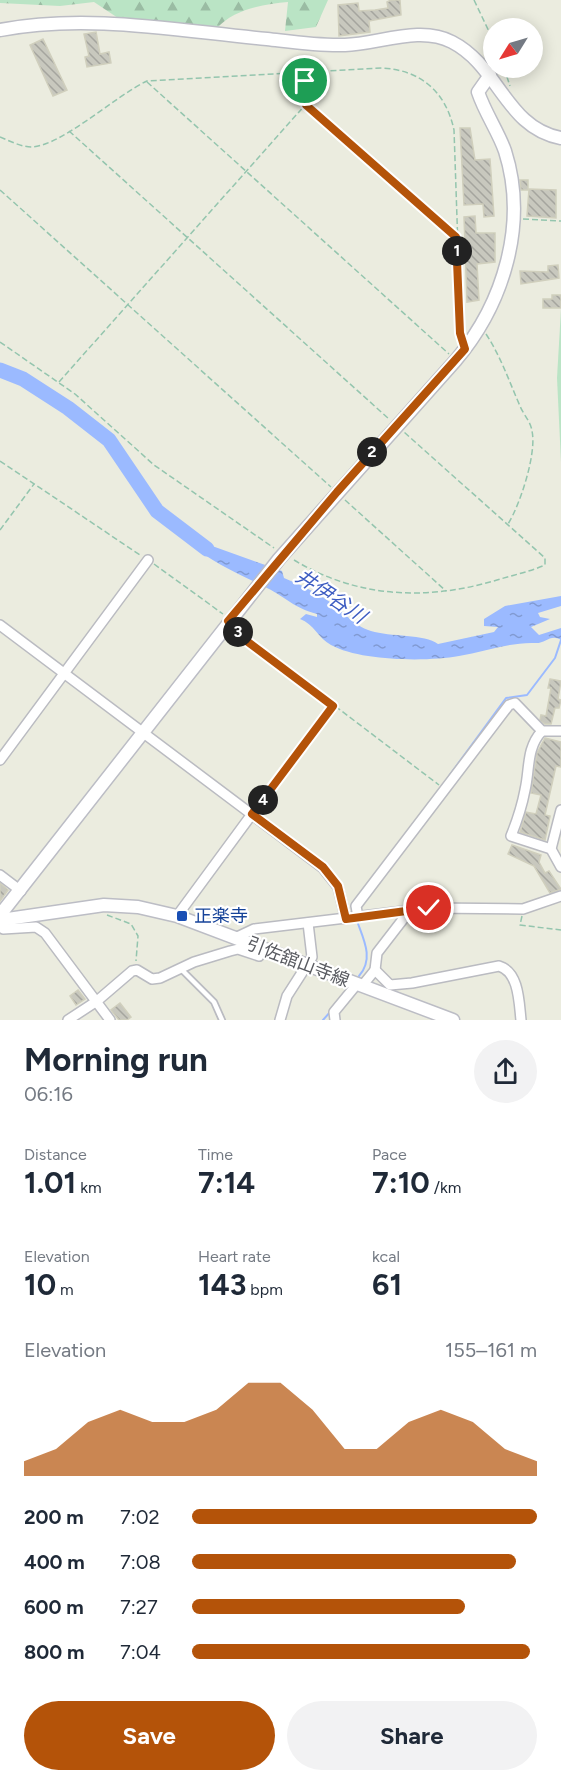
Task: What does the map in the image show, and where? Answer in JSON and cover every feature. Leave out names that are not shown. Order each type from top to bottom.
[{"type":"street","points":[[0,30],[47,23],[90,22],[345,45],[421,35],[450,41],[474,56],[483,67]]},
{"type":"street","points":[[110,1020],[45,933],[36,927],[2,918],[231,617],[337,492],[456,360],[481,327],[506,266],[515,216],[515,190],[504,149],[478,92],[488,78]]},
{"type":"street","points":[[492,78],[515,113],[529,126],[546,136],[561,138]]},
{"type":"street","points":[[0,760],[148,560]]},
{"type":"street","points":[[0,625],[323,867],[338,886],[346,919]]},
{"type":"street","points":[[358,917],[356,906],[509,705],[515,703],[542,731],[561,731]]},
{"type":"street","points":[[542,731],[533,741],[530,751],[526,788],[511,836],[551,849],[561,867]]},
{"type":"street","points":[[551,849],[561,810]]},
{"type":"street","points":[[177,916],[252,814]]},
{"type":"street","points":[[0,875],[21,891]]},
{"type":"street","points":[[235,938],[254,929],[429,908],[523,909],[561,896]]},
{"type":"street","name":"引佐舘山寺線","points":[[2,918],[104,906],[147,908],[177,916],[453,1020]]},
{"type":"street","points":[[332,1017],[375,970],[377,953],[404,918],[404,911]]},
{"type":"street","points":[[280,1020],[287,996],[309,966],[312,957],[308,923]]},
{"type":"street","points":[[68,1020],[97,1001],[134,971],[137,970],[152,979],[238,949],[259,956],[263,948]]},
{"type":"street","points":[[375,970],[390,985],[412,983],[489,966],[507,968],[516,987],[521,1020]]},
{"type":"lane","points":[[181,968],[214,1002],[222,1020]]},
{"type":"path","points":[[474,0],[483,19]]},
{"type":"path","points":[[59,382],[306,105],[305,43]]},
{"type":"path","points":[[0,137],[32,147],[69,131],[131,88],[147,81],[167,78],[396,69],[410,72],[432,86],[450,112],[454,130],[460,333],[465,349]]},
{"type":"path","points":[[147,81],[456,360]]},
{"type":"path","points":[[306,105],[456,237]]},
{"type":"path","points":[[0,342],[59,382],[154,465],[281,556],[336,582],[368,590],[402,593],[447,592],[472,588],[545,565],[545,558],[69,131]]},
{"type":"path","points":[[0,190],[447,592]]},
{"type":"path","points":[[515,216],[529,221],[561,221]]},
{"type":"path","points":[[481,327],[501,359],[532,429],[533,450],[517,506],[508,525]]},
{"type":"path","points":[[0,460],[231,617],[248,642],[444,790]]},
{"type":"path","points":[[0,530],[35,484]]},
{"type":"path","points":[[252,814],[333,706]]},
{"type":"path","points":[[523,909],[520,925],[561,930]]},
{"type":"path","points":[[118,913],[106,916],[131,924],[138,936],[134,971]]},
{"type":"green space","points":[[0,0],[328,0],[316,27],[285,31],[288,2],[259,6],[241,12],[217,28],[130,26],[94,2],[60,6],[0,3]]},
{"type":"green space","points":[[561,309],[561,462],[557,378]]},
{"type":"water","points":[[194,535],[201,542],[282,571],[284,578],[320,595],[354,622],[371,631],[416,637],[438,644],[494,632],[498,627],[484,626],[484,619],[505,606],[561,596],[561,606],[538,613],[540,617],[550,619],[531,627],[539,635],[561,628],[561,640],[551,638],[539,643],[516,644],[459,656],[429,659],[394,659],[343,650],[331,645],[309,624],[300,619],[306,614],[317,617],[317,614],[296,606],[207,556],[188,543]]},
{"type":"building","points":[[400,0],[401,15],[369,21],[370,32],[339,36],[338,5],[358,3],[359,11],[375,10],[388,8],[387,2]]},
{"type":"building","points":[[96,32],[100,54],[109,52],[111,63],[87,67],[85,57],[89,56],[84,34]]},
{"type":"building","points":[[43,39],[67,90],[53,96],[30,45]]},
{"type":"building","points":[[460,128],[470,128],[475,160],[490,159],[494,216],[484,217],[483,204],[464,205]]},
{"type":"building","points":[[520,180],[528,180],[528,190],[521,190]]},
{"type":"building","points":[[529,189],[556,190],[556,218],[527,216]]},
{"type":"building","points":[[475,216],[476,233],[495,233],[495,262],[477,264],[479,300],[467,302],[464,217]]},
{"type":"building","points":[[558,265],[559,278],[521,284],[520,271],[548,272],[548,266]]},
{"type":"building","points":[[552,295],[561,295],[561,308],[543,308],[543,299],[552,299]]},
{"type":"building","points":[[550,679],[561,681],[558,699],[561,700],[559,708],[555,708],[551,724],[545,724],[540,720],[541,715],[546,716],[551,688],[548,688]]},
{"type":"building","points":[[545,738],[561,742],[561,767],[556,766],[545,815],[550,816],[545,840],[520,832],[526,812],[536,814],[541,795],[531,793],[537,753]]},
{"type":"building","points":[[512,845],[541,855],[539,862],[545,873],[549,871],[561,889],[550,893],[534,866],[508,854]]},
{"type":"building","points":[[0,883],[8,890],[0,901]]},
{"type":"building","points":[[78,990],[85,999],[76,1005],[70,996]]},
{"type":"building","points":[[120,1003],[131,1017],[127,1020],[119,1020],[111,1010]]},
{"type":"waterway","name":"井伊谷川","points":[[0,370],[23,379],[68,408],[109,440],[157,511],[207,549]]},
{"type":"waterway","points":[[449,776],[506,698],[527,695],[555,658],[561,640]]},
{"type":"waterway","points":[[357,921],[365,942],[367,956],[364,970],[359,976]]},
{"type":"waterway","points":[[323,1020],[331,1011]]},
{"type":"place","name":"正楽寺","points":[[182,916]]},
{"type":"route","points":[[305,81],[306,105],[456,237],[460,333],[465,349],[337,492],[228,621],[248,642],[333,706],[252,814],[323,867],[338,886],[346,919],[429,908]]}]
